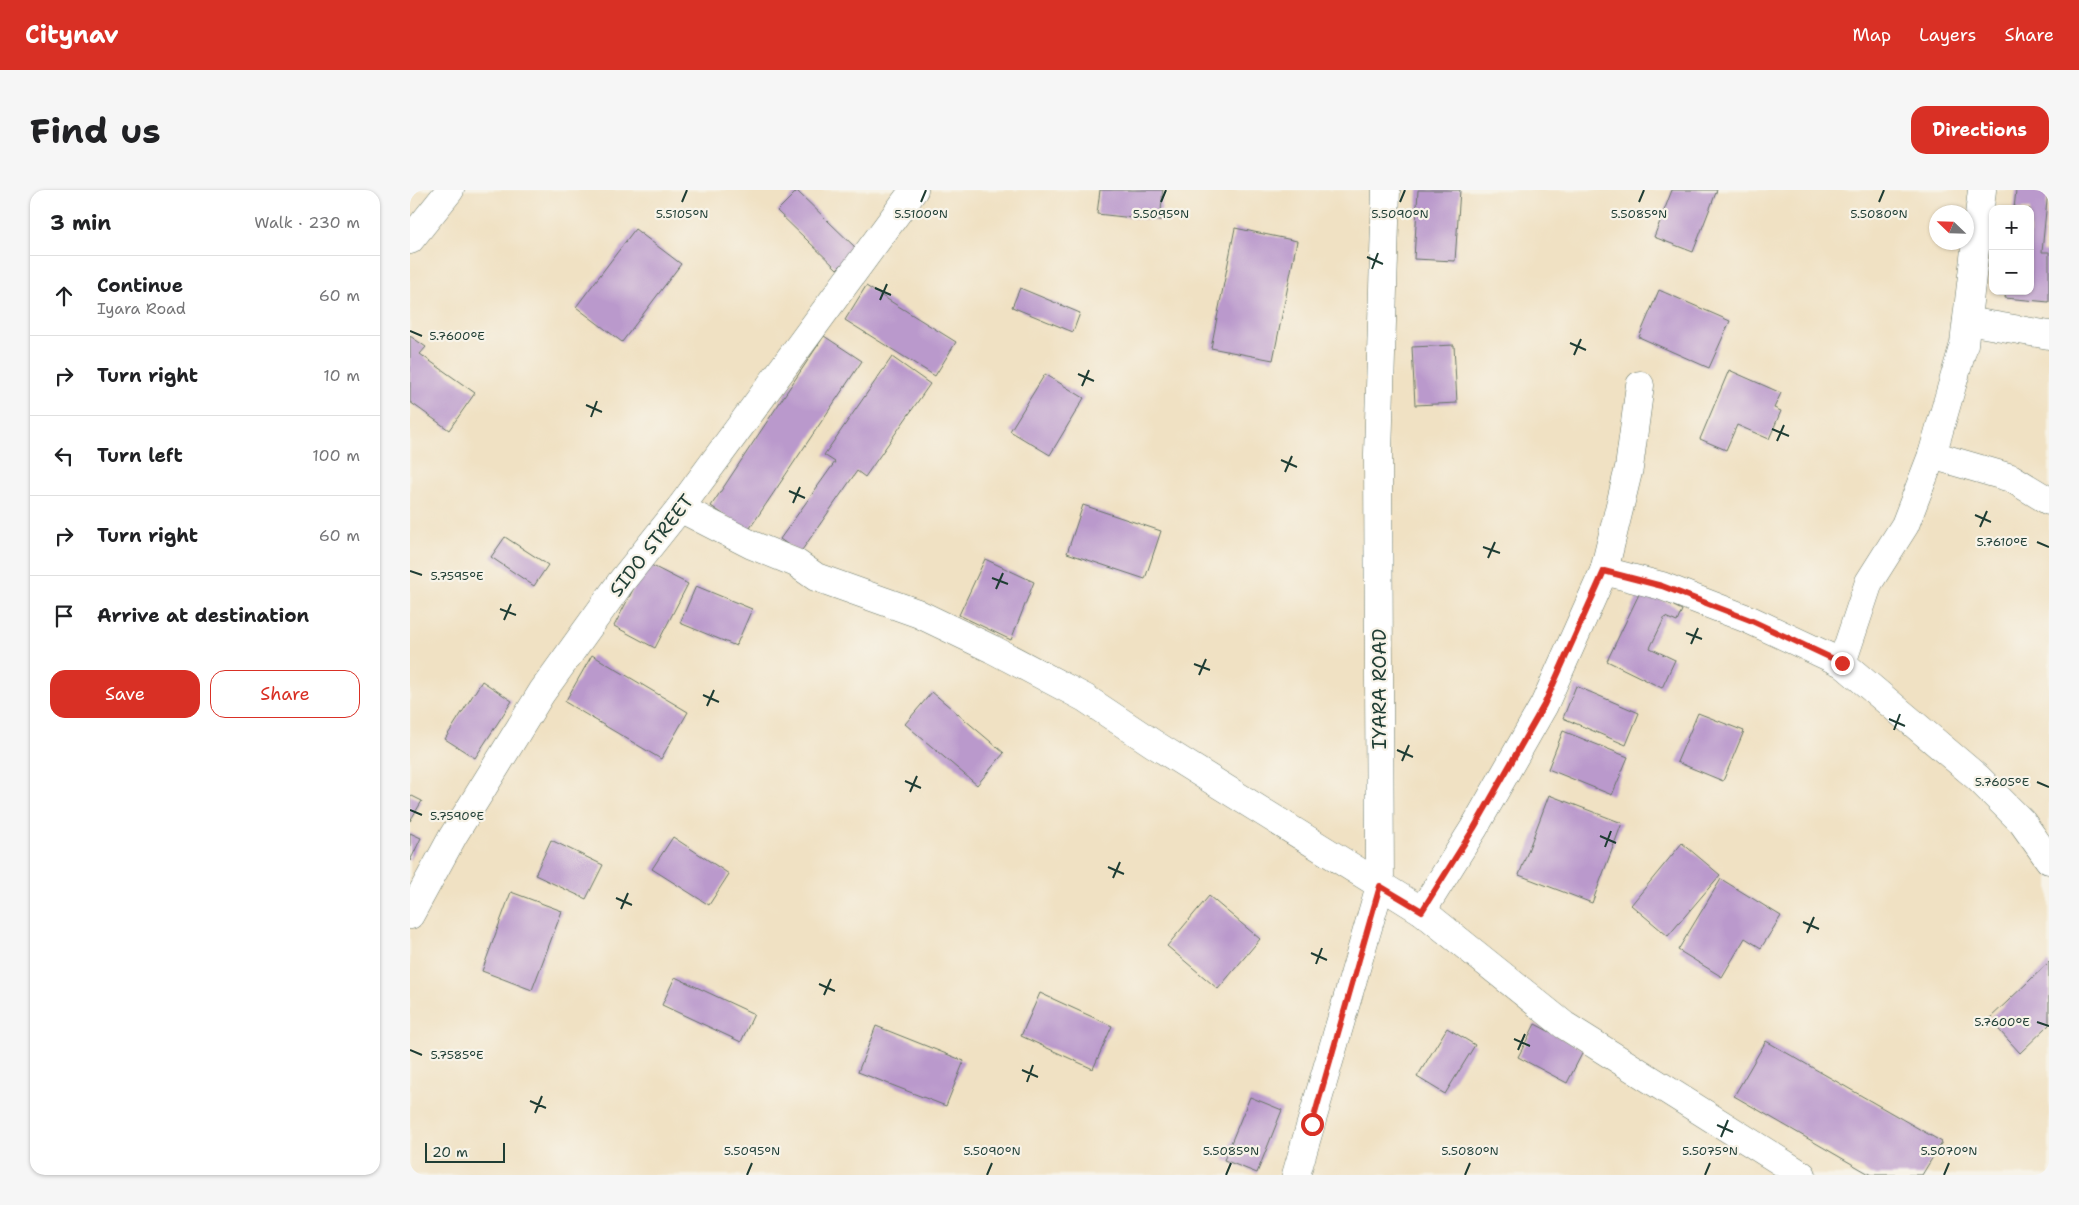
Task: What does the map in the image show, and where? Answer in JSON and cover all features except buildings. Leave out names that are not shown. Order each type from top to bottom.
[{"type":"street","points":[[410,240],[450,190]]},
{"type":"street","name":"SIDO STREET","points":[[410,915],[453,836],[542,692],[621,582],[680,508],[914,190]]},
{"type":"street","name":"IYARA ROAD","points":[[1296,1175],[1380,886],[1378,454],[1386,190]]},
{"type":"street","points":[[1842,663],[1869,582],[1905,525],[1932,455],[1964,344],[1982,190]]},
{"type":"street","points":[[1967,321],[2049,335]]},
{"type":"street","points":[[1422,911],[1474,828],[1544,705],[1604,571],[1630,468],[1640,385]]},
{"type":"street","points":[[1932,455],[2011,478],[2049,501]]},
{"type":"street","points":[[680,508],[752,545],[796,563],[816,577],[917,613],[992,649],[1085,698],[1422,911],[1564,1024],[1802,1175]]},
{"type":"street","points":[[1604,571],[1671,590],[1750,620],[1842,663],[1978,778],[2022,822],[2049,860]]},
{"type":"route","points":[[1312,1124],[1380,886],[1422,911],[1474,828],[1544,705],[1604,571],[1662,586],[1750,620],[1842,663]]}]
